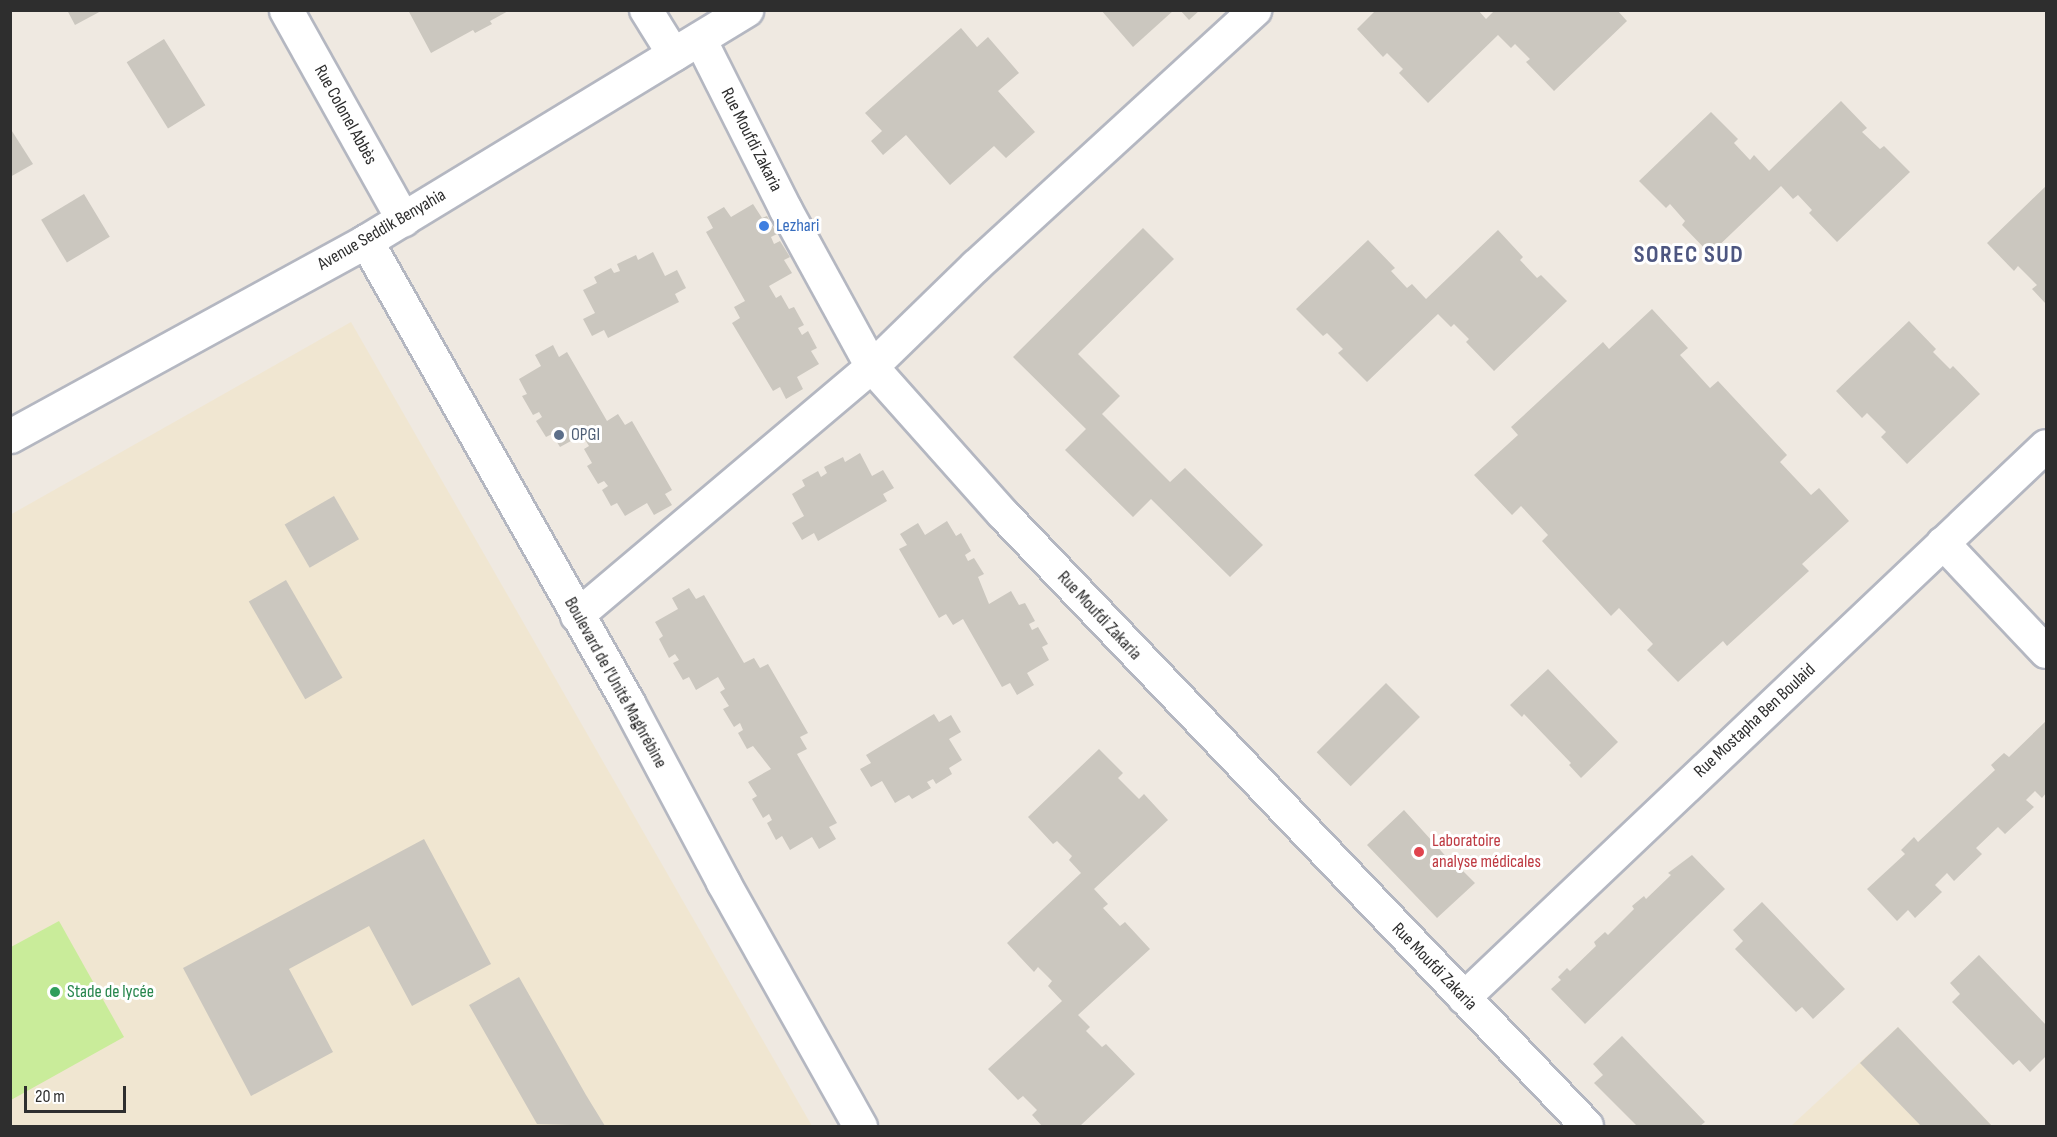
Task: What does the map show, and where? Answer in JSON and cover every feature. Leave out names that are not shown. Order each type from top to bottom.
[{"type":"street","name":"Rue Colonel Abbès","points":[[286,10],[403,219]]},
{"type":"street","name":"Rue Moufdi Zakaria","points":[[646,10],[687,47],[786,210],[872,367],[1011,523],[1587,1126]]},
{"type":"street","name":"Avenue Seddik Benyahia","points":[[10,436],[366,241],[746,10]]},
{"type":"street","points":[[577,616],[872,367],[976,266],[1255,10]]},
{"type":"street","name":"Boulevard de l'Unité Maghrébine","points":[[366,241],[628,703],[723,882],[860,1126]]},
{"type":"street","name":"Rue Mostapha Ben Boulaid","points":[[1464,998],[2046,446]]},
{"type":"street","points":[[1943,543],[2046,652]]},
{"type":"shaded area","points":[[351,322],[812,1126],[11,1126],[10,515]]},
{"type":"shaded area","points":[[1898,1027],[1992,1126],[1791,1126]]},
{"type":"green space","name":"Stade de lycée","points":[[59,921],[124,1037],[11,1100],[11,947]]},
{"type":"building","points":[[67,10],[103,10],[75,25]]},
{"type":"building","points":[[408,10],[510,10],[490,21],[492,24],[475,33],[473,30],[431,53]]},
{"type":"building","points":[[1101,10],[1174,10],[1133,47]]},
{"type":"building","points":[[1180,10],[1200,10],[1189,20]]},
{"type":"building","points":[[1376,10],[1478,10],[1486,19],[1495,10],[1617,10],[1627,21],[1554,91],[1526,62],[1530,59],[1515,44],[1511,48],[1498,35],[1428,103],[1399,73],[1403,69],[1387,53],[1383,57],[1357,29]]},
{"type":"building","points":[[961,28],[977,47],[988,37],[1019,73],[998,91],[1035,132],[1006,158],[994,146],[950,185],[906,135],[883,155],[871,141],[882,131],[865,113]]},
{"type":"building","points":[[164,39],[205,105],[168,128],[127,62]]},
{"type":"building","points":[[1841,101],[1867,128],[1862,132],[1880,149],[1884,146],[1910,172],[1837,242],[1809,213],[1812,210],[1798,195],[1793,199],[1781,186],[1710,254],[1682,225],[1685,221],[1670,204],[1666,208],[1639,181],[1711,112],[1738,139],[1734,143],[1750,160],[1754,155],[1769,171]]},
{"type":"building","points":[[10,128],[33,164],[10,177]]},
{"type":"building","points":[[2046,186],[2046,304],[2032,289],[2037,285],[2018,266],[2014,271],[1987,243]]},
{"type":"building","points":[[84,194],[110,237],[67,263],[41,220]]},
{"type":"building","points":[[753,204],[762,218],[767,216],[777,234],[771,237],[774,244],[780,241],[790,257],[784,260],[792,273],[769,286],[776,298],[781,295],[789,309],[794,307],[804,325],[798,328],[802,335],[808,331],[817,348],[811,351],[819,364],[797,377],[803,389],[786,399],[780,387],[773,391],[732,323],[740,318],[734,307],[745,301],[706,232],[713,228],[707,217],[724,207],[731,217]]},
{"type":"building","points":[[1143,228],[1174,259],[1078,354],[1120,396],[1102,414],[1170,482],[1185,468],[1263,545],[1230,577],[1151,499],[1133,517],[1065,450],[1086,429],[1013,357]]},
{"type":"building","points":[[1498,230],[1523,257],[1520,260],[1537,278],[1541,275],[1567,301],[1494,371],[1466,342],[1469,339],[1454,324],[1451,327],[1438,314],[1367,382],[1338,353],[1343,349],[1327,333],[1323,336],[1296,309],[1368,240],[1395,268],[1391,271],[1407,288],[1412,284],[1426,299]]},
{"type":"building","points":[[653,252],[665,276],[677,270],[686,288],[675,294],[679,302],[608,338],[604,330],[592,336],[583,319],[595,313],[583,290],[597,283],[594,277],[611,268],[614,273],[620,271],[617,264],[636,255],[638,260]]},
{"type":"building","points":[[1652,309],[1688,348],[1680,355],[1710,388],[1718,381],[1787,455],[1780,462],[1811,495],[1819,488],[1849,521],[1802,564],[1809,571],[1727,646],[1723,641],[1678,682],[1647,650],[1653,644],[1619,608],[1611,616],[1542,541],[1548,535],[1521,506],[1512,515],[1474,475],[1518,435],[1511,427],[1603,342],[1609,349]]},
{"type":"building","points":[[1909,321],[1936,349],[1933,352],[1950,369],[1953,366],[1980,394],[1907,464],[1881,437],[1886,432],[1867,413],[1862,418],[1836,391]]},
{"type":"building","points":[[553,345],[559,357],[567,352],[607,421],[618,414],[625,425],[632,421],[672,490],[665,494],[672,505],[654,515],[647,503],[625,516],[617,503],[611,506],[602,490],[608,486],[604,481],[598,484],[587,466],[592,463],[584,449],[589,446],[582,435],[560,447],[552,434],[546,437],[536,421],[542,417],[539,412],[533,415],[522,396],[527,394],[519,379],[541,366],[535,355]]},
{"type":"building","points":[[860,453],[872,476],[883,470],[894,488],[883,494],[887,501],[818,541],[814,533],[802,540],[792,523],[804,516],[792,494],[805,486],[802,480],[818,471],[821,477],[827,473],[824,467],[843,457],[845,462]]},
{"type":"building","points":[[334,496],[359,539],[310,568],[285,524]]},
{"type":"building","points":[[947,521],[956,536],[961,533],[971,551],[965,555],[968,561],[974,558],[984,574],[978,577],[989,604],[1011,591],[1019,605],[1025,603],[1035,621],[1029,624],[1032,630],[1038,627],[1048,644],[1042,647],[1049,660],[1027,673],[1034,685],[1017,695],[1010,683],[1002,687],[963,619],[953,625],[946,614],[939,618],[899,549],[907,545],[900,534],[918,523],[925,535]]},
{"type":"building","points":[[286,580],[342,678],[305,699],[249,602]]},
{"type":"building","points":[[689,588],[696,599],[704,595],[744,663],[754,658],[760,668],[768,664],[808,733],[800,737],[807,749],[797,754],[837,823],[829,827],[836,839],[819,849],[812,837],[790,850],[782,836],[776,840],[767,823],[772,820],[769,814],[763,818],[752,799],[757,796],[748,782],[771,769],[753,746],[747,749],[738,733],[743,730],[740,723],[734,727],[723,709],[729,706],[720,692],[725,689],[718,677],[696,690],[689,677],[683,680],[673,663],[679,660],[675,654],[669,658],[659,639],[663,636],[655,622],[678,609],[672,598]]},
{"type":"building","points":[[1548,669],[1618,742],[1581,778],[1569,765],[1571,763],[1524,714],[1522,717],[1510,705]]},
{"type":"building","points":[[1386,683],[1420,717],[1351,786],[1317,752]]},
{"type":"building","points":[[934,714],[939,722],[951,715],[961,732],[949,739],[962,760],[949,768],[952,774],[936,784],[933,779],[927,782],[931,788],[912,799],[909,795],[895,803],[882,781],[871,787],[860,769],[871,763],[866,755]]},
{"type":"building","points":[[2046,721],[2046,793],[2042,798],[2035,791],[2026,800],[2034,807],[2005,834],[1998,827],[1976,848],[1982,854],[1954,881],[1947,873],[1935,885],[1942,892],[1915,918],[1908,910],[1897,921],[1867,889],[1905,854],[1901,850],[1914,837],[1918,842],[1995,770],[1991,765],[2004,753],[2009,757]]},
{"type":"building","points":[[1099,749],[1123,773],[1118,778],[1139,799],[1144,794],[1168,820],[1094,889],[1108,904],[1103,908],[1120,926],[1125,922],[1150,949],[1078,1015],[1090,1027],[1086,1031],[1102,1047],[1106,1044],[1135,1074],[1080,1126],[1042,1126],[1032,1115],[1037,1110],[1023,1096],[1018,1100],[988,1069],[1062,1001],[1048,986],[1052,981],[1038,967],[1034,972],[1007,943],[1081,873],[1069,860],[1072,856],[1057,841],[1053,844],[1028,817]]},
{"type":"building","points":[[1404,810],[1461,873],[1463,871],[1475,883],[1437,918],[1367,845]]},
{"type":"building","points":[[424,839],[491,964],[412,1006],[369,926],[289,969],[333,1052],[251,1096],[183,968]]},
{"type":"building","points":[[1692,855],[1725,889],[1585,1024],[1551,989],[1561,980],[1558,977],[1567,968],[1570,971],[1596,946],[1594,942],[1605,932],[1608,935],[1634,909],[1632,906],[1644,896],[1646,899],[1671,875],[1668,873]]},
{"type":"building","points":[[1762,902],[1845,989],[1813,1019],[1802,1007],[1796,1012],[1735,949],[1743,941],[1733,930]]},
{"type":"building","points":[[1979,955],[2046,1025],[2046,1056],[2030,1072],[2019,1060],[2013,1065],[1952,1002],[1960,994],[1950,983]]},
{"type":"building","points":[[519,977],[605,1126],[537,1124],[469,1005]]},
{"type":"building","points":[[1898,1027],[1992,1126],[1921,1126],[1860,1063]]},
{"type":"building","points":[[1622,1036],[1705,1122],[1700,1126],[1637,1126],[1594,1083],[1603,1075],[1593,1064]]},
{"type":"place","name":"Lezhari","points":[[764,226]]},
{"type":"place","name":"OPGI","points":[[559,435]]},
{"type":"place","name":"Laboratoire analyse médicales","points":[[1419,852]]},
{"type":"place","name":"Stade de lycée","points":[[55,992]]},
{"type":"district","name":"SOREC SUD","points":[[1689,255]]}]
